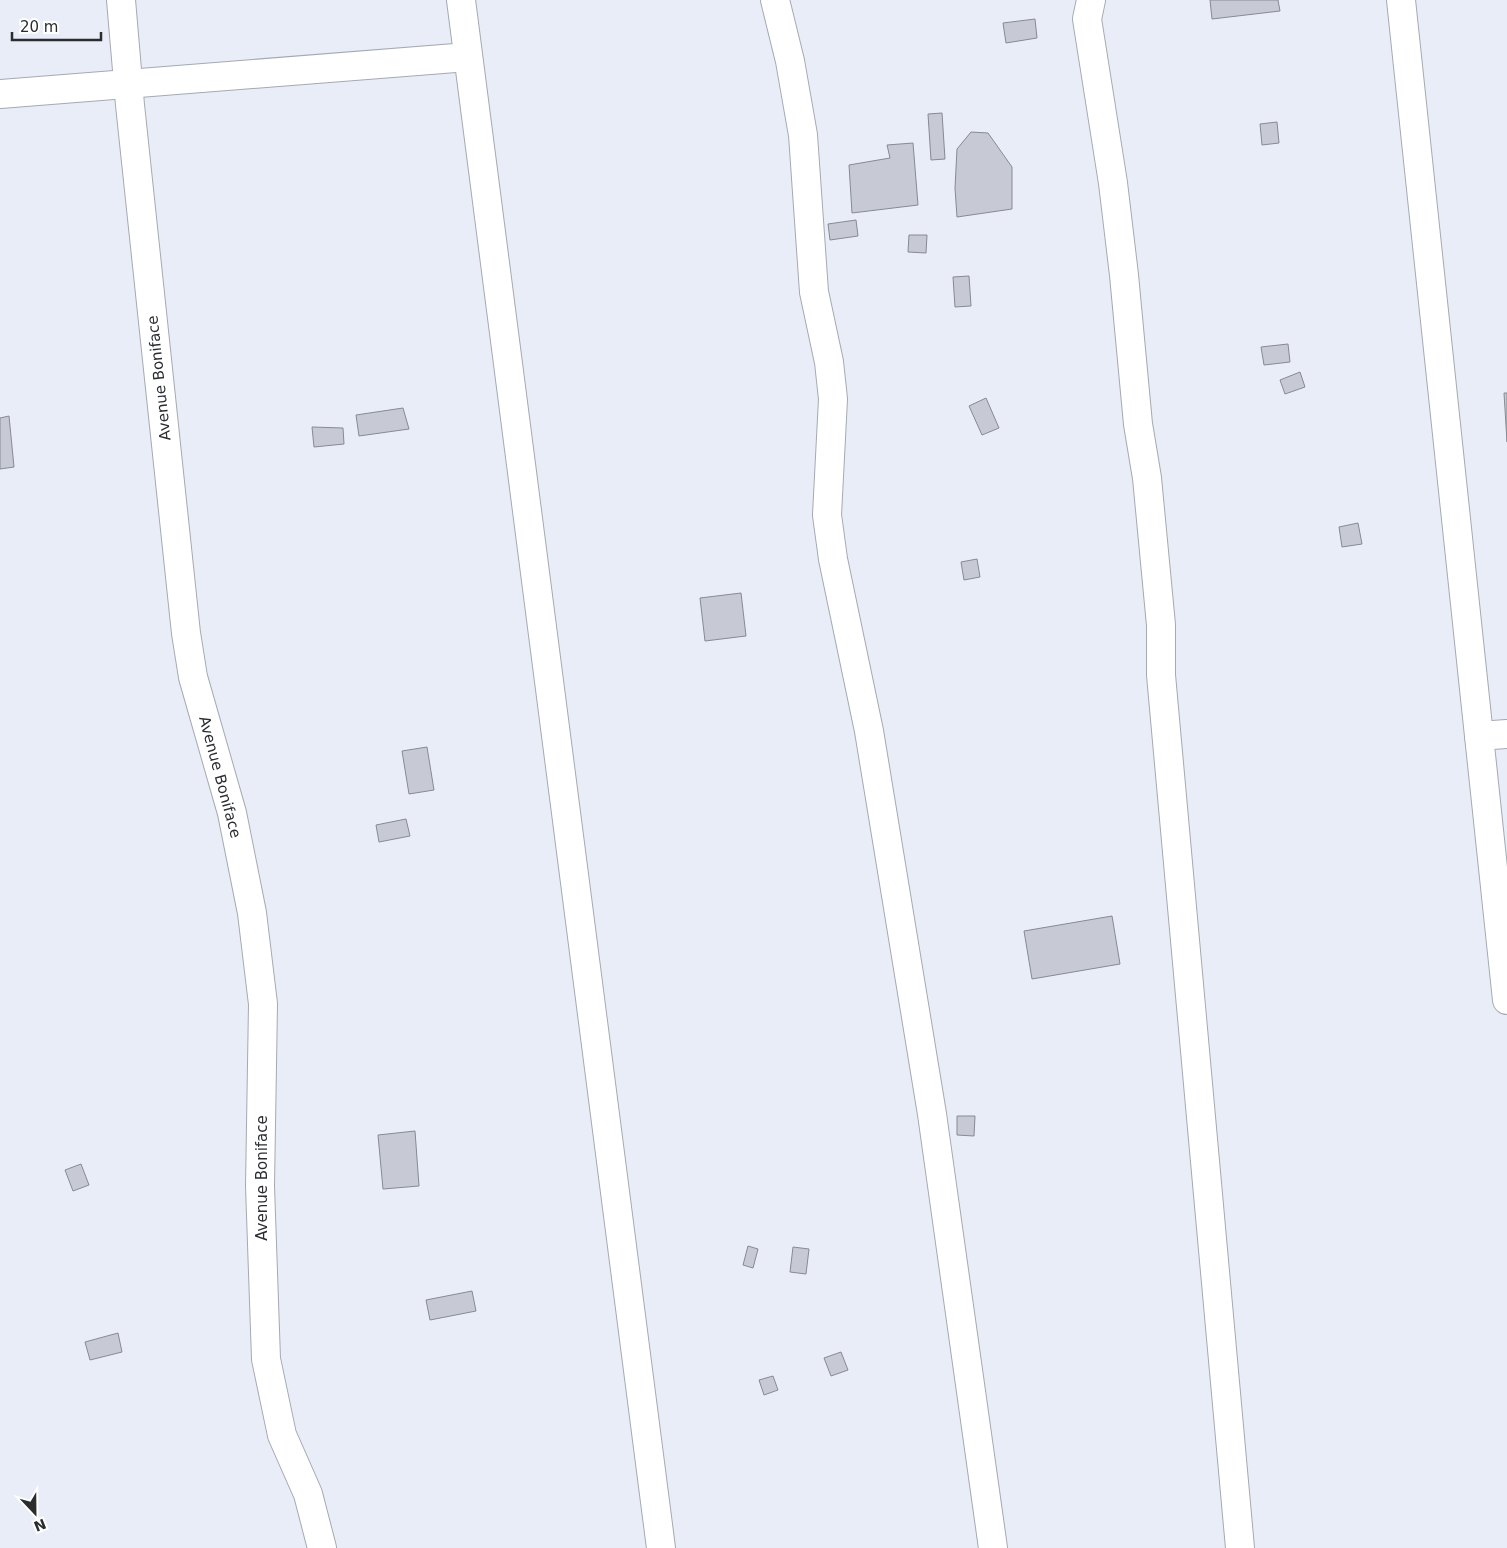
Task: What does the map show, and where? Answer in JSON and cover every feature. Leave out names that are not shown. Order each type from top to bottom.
[{"type":"street","name":"Avenue Boniface","points":[[121,0],[187,642],[193,677],[232,813],[252,913],[263,1004],[260,1186],[266,1359],[282,1435],[308,1494],[322,1548]]},
{"type":"street","points":[[461,0],[661,1548]]},
{"type":"street","points":[[775,0],[790,61],[803,135],[814,292],[829,362],[832,390],[828,524],[833,559],[869,731],[932,1114],[993,1548]]},
{"type":"street","points":[[1091,0],[1087,19],[1114,183],[1138,424],[1147,478],[1161,625],[1161,675],[1240,1548]]},
{"type":"street","points":[[1401,0],[1507,1000]]},
{"type":"street","points":[[0,94],[468,57]]},
{"type":"street","points":[[1479,736],[1507,734]]},
{"type":"building","points":[[1210,0],[1278,0],[1280,11],[1212,19]]},
{"type":"building","points":[[1035,19],[1037,38],[1006,43],[1003,23]]},
{"type":"building","points":[[942,113],[945,159],[931,160],[928,114]]},
{"type":"building","points":[[1277,122],[1279,143],[1262,145],[1260,124]]},
{"type":"building","points":[[971,132],[988,133],[1012,167],[1012,209],[957,217],[955,188],[957,149]]},
{"type":"building","points":[[913,143],[918,205],[852,213],[849,165],[890,158],[887,145]]},
{"type":"building","points":[[856,220],[858,236],[830,240],[828,224]]},
{"type":"building","points":[[909,235],[927,235],[926,253],[908,252]]},
{"type":"building","points":[[969,276],[971,306],[955,307],[953,277]]},
{"type":"building","points":[[1288,344],[1290,362],[1264,365],[1261,347]]},
{"type":"building","points":[[1300,372],[1305,387],[1285,394],[1280,380]]},
{"type":"building","points":[[1504,393],[1507,393],[1507,442]]},
{"type":"building","points":[[986,398],[999,428],[982,435],[969,406]]},
{"type":"building","points":[[403,408],[409,429],[359,436],[356,415]]},
{"type":"building","points":[[9,416],[14,467],[0,469],[0,418]]},
{"type":"building","points":[[312,427],[343,428],[344,444],[314,447]]},
{"type":"building","points":[[1358,523],[1362,544],[1342,547],[1339,527]]},
{"type":"building","points":[[977,559],[980,577],[964,580],[961,562]]},
{"type":"building","points":[[741,593],[746,636],[705,641],[700,598]]},
{"type":"building","points":[[427,747],[434,790],[409,794],[402,751]]},
{"type":"building","points":[[406,819],[410,836],[379,842],[376,825]]},
{"type":"building","points":[[1112,916],[1120,964],[1032,979],[1024,931]]},
{"type":"building","points":[[957,1116],[975,1116],[974,1136],[957,1135]]},
{"type":"building","points":[[415,1131],[419,1186],[383,1189],[378,1135]]},
{"type":"building","points":[[81,1164],[89,1185],[73,1191],[65,1170]]},
{"type":"building","points":[[748,1246],[758,1249],[753,1268],[743,1265]]},
{"type":"building","points":[[793,1247],[809,1249],[806,1274],[790,1272]]},
{"type":"building","points":[[472,1291],[476,1311],[430,1320],[426,1300]]},
{"type":"building","points":[[118,1333],[122,1352],[90,1360],[85,1342]]},
{"type":"building","points":[[841,1352],[848,1370],[831,1376],[824,1358]]},
{"type":"building","points":[[773,1376],[778,1390],[764,1395],[759,1380]]}]
